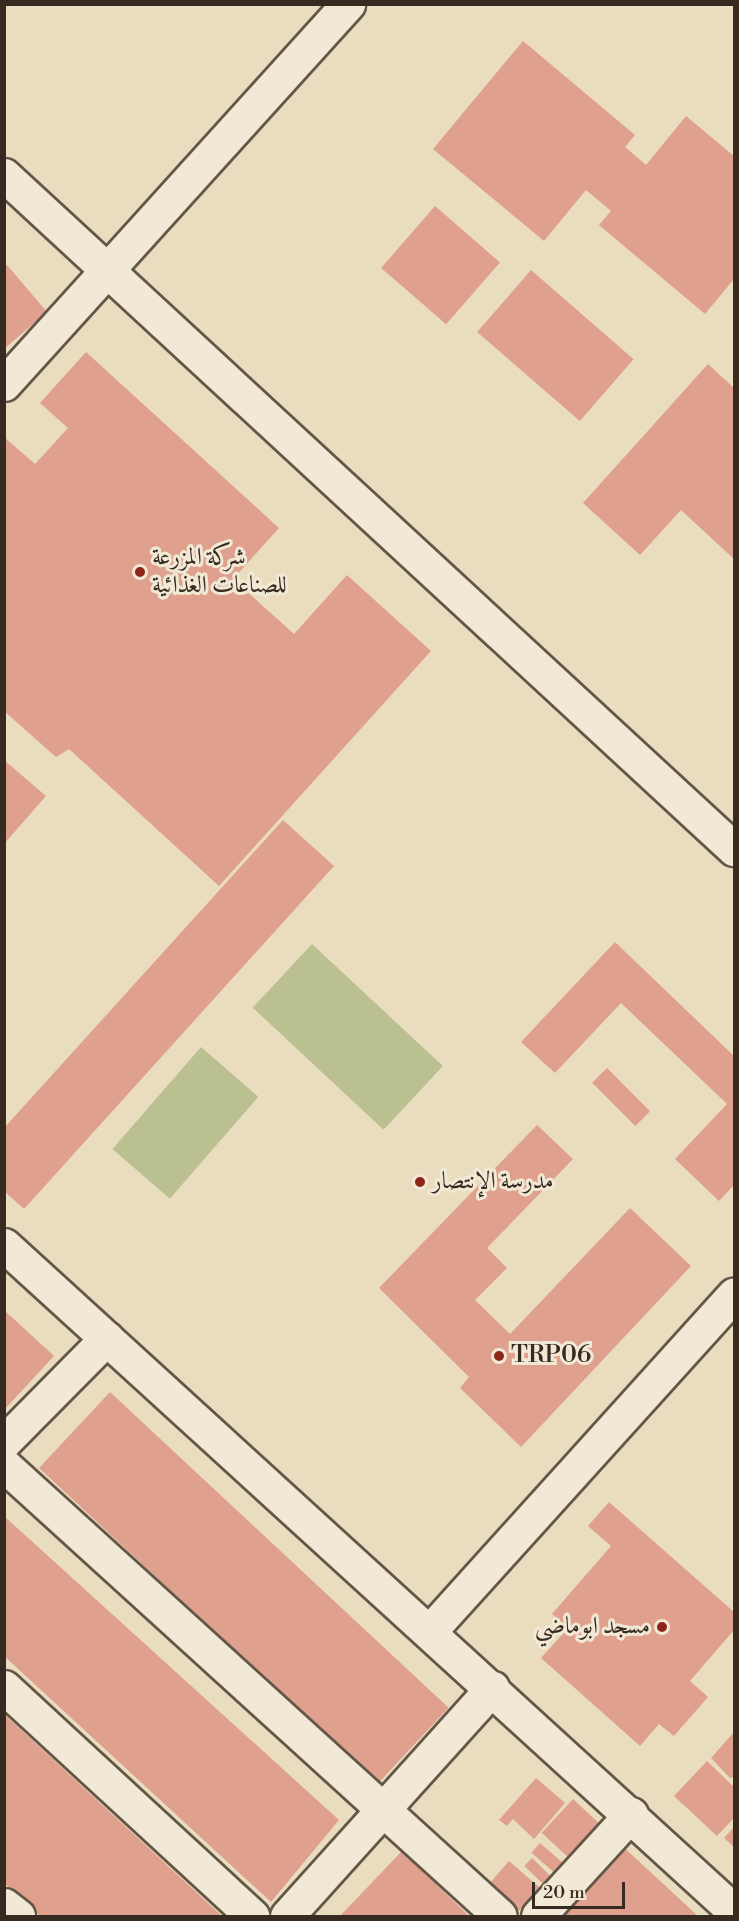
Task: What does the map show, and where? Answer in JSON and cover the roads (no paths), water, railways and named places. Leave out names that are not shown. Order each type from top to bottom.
[{"type":"street","points":[[4,384],[348,4]]},
{"type":"street","points":[[4,175],[109,269],[735,849]]},
{"type":"street","points":[[4,1245],[735,1911]]},
{"type":"street","points":[[429,1632],[735,1294]]},
{"type":"street","points":[[4,1442],[107,1338]]},
{"type":"street","points":[[4,1465],[500,1917]]},
{"type":"street","points":[[4,1687],[252,1917]]},
{"type":"street","points":[[287,1917],[492,1688]]},
{"type":"street","points":[[538,1917],[631,1814]]},
{"type":"street","points":[[4,1905],[18,1917]]},
{"type":"place","name":"شركة المزرعة للصناعات الغذائية","points":[[140,572]]},
{"type":"place","name":"مدرسة الإنتصار","points":[[420,1182]]},
{"type":"place","name":"TRP06","points":[[499,1356]]},
{"type":"place","name":"مسجد ابوماضي","points":[[662,1627]]}]
